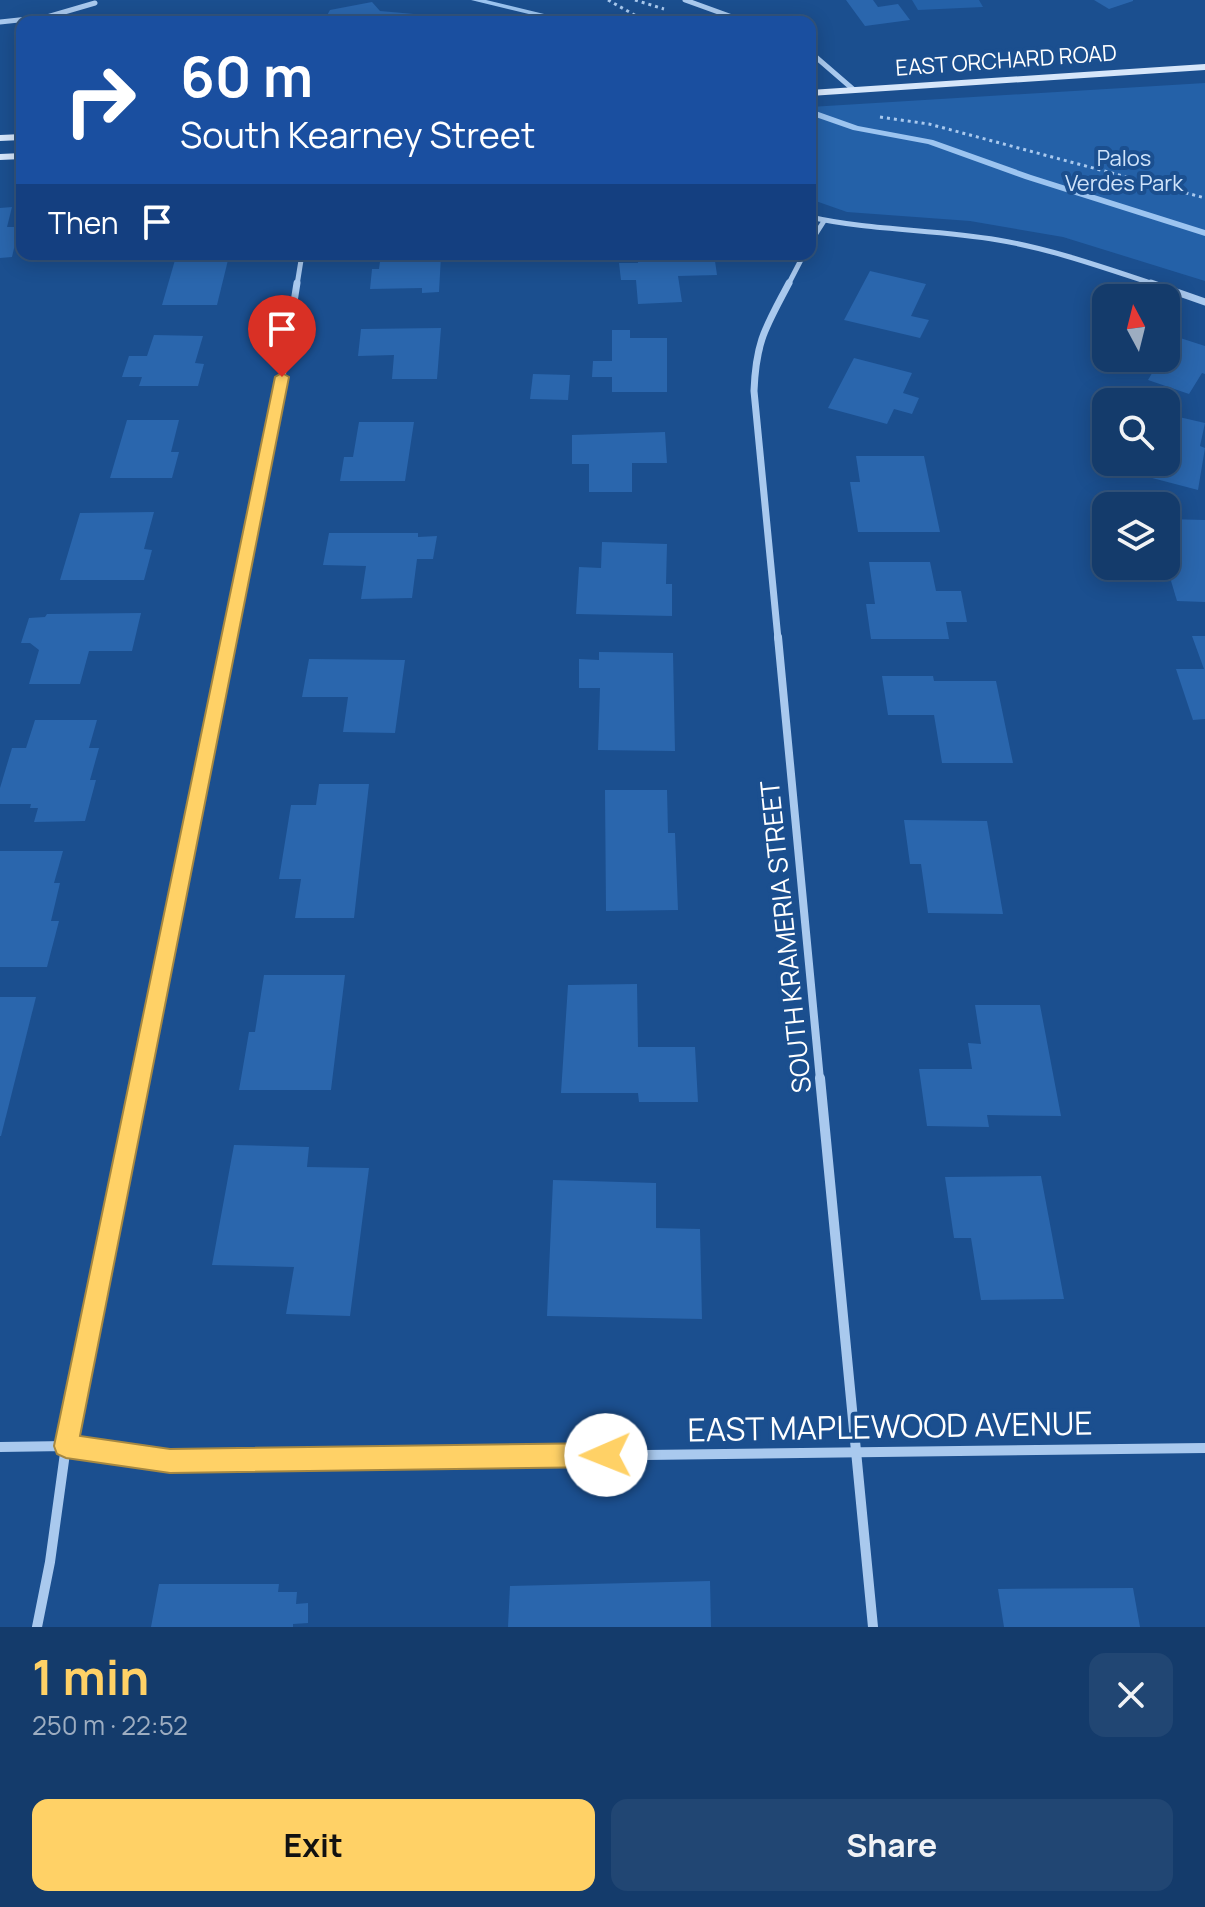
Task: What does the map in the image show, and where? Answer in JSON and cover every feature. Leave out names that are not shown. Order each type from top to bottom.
[{"type":"main road","name":"EAST ORCHARD ROAD","points":[[816,93],[1205,67]]},
{"type":"street","points":[[685,0],[729,16]]},
{"type":"street","points":[[50,16],[95,3]]},
{"type":"street","points":[[816,57],[854,90]]},
{"type":"street","points":[[816,219],[864,228],[961,235],[1029,246],[1205,302]]},
{"type":"street","points":[[816,234],[824,221]]},
{"type":"street","points":[[37,1627],[50,1562],[66,1446],[285,362],[301,260]]},
{"type":"street","name":"SOUTH KRAMERIA STREET","points":[[801,260],[758,342],[754,391],[873,1627]]},
{"type":"street","name":"EAST MAPLEWOOD AVENUE","points":[[0,1447],[66,1446],[170,1461],[1205,1448]]},
{"type":"path","points":[[608,0],[636,16]]},
{"type":"path","points":[[905,119],[1205,198]]},
{"type":"green space","points":[[912,0],[979,0],[983,7],[918,10]]},
{"type":"green space","name":"Palos Verdes Park","points":[[1205,83],[1205,281],[1063,237],[970,221],[847,212],[816,201],[816,107]]},
{"type":"building","points":[[846,0],[873,0],[878,7],[898,4],[910,20],[865,26]]},
{"type":"building","points":[[1094,0],[1133,0],[1133,1],[1109,9]]},
{"type":"building","points":[[372,2],[380,11],[414,14],[327,16],[330,10]]},
{"type":"building","points":[[12,207],[7,227],[16,227],[12,257],[0,258],[0,208]]},
{"type":"building","points":[[175,260],[228,260],[217,305],[162,305]]},
{"type":"building","points":[[380,260],[441,260],[439,292],[422,293],[422,288],[370,289],[372,269],[379,269]]},
{"type":"building","points":[[638,260],[715,260],[717,275],[678,276],[682,302],[638,304],[636,280],[621,280],[619,263],[638,263]]},
{"type":"building","points":[[870,271],[926,284],[911,316],[929,320],[920,338],[844,320]]},
{"type":"building","points":[[441,328],[437,379],[392,379],[394,355],[358,356],[361,329]]},
{"type":"building","points":[[612,330],[630,330],[630,338],[667,338],[667,392],[612,392],[612,377],[592,377],[593,361],[612,361]]},
{"type":"building","points":[[154,335],[203,336],[195,363],[204,364],[198,386],[139,386],[142,377],[122,377],[129,356],[147,356]]},
{"type":"building","points":[[1180,338],[1205,346],[1205,374],[1202,373],[1189,394],[1180,391],[1180,388],[1148,380],[1153,372],[1180,372]]},
{"type":"building","points":[[854,358],[912,373],[903,393],[919,398],[912,414],[894,409],[887,424],[828,408]]},
{"type":"building","points":[[533,374],[570,375],[568,400],[530,399]]},
{"type":"building","points":[[1180,417],[1205,423],[1200,446],[1205,448],[1198,490],[1144,476],[1180,476]]},
{"type":"building","points":[[127,420],[179,420],[171,452],[179,452],[172,478],[110,478]]},
{"type":"building","points":[[359,422],[414,422],[405,481],[340,481],[344,457],[353,457]]},
{"type":"building","points":[[665,432],[667,463],[632,463],[632,492],[589,492],[589,464],[572,464],[572,435]]},
{"type":"building","points":[[856,456],[924,456],[940,532],[858,532],[850,482],[860,482]]},
{"type":"building","points":[[154,512],[144,549],[152,550],[144,580],[60,580],[80,513]]},
{"type":"building","points":[[1180,519],[1205,520],[1205,602],[1177,601],[1171,580],[1180,580]]},
{"type":"building","points":[[329,533],[418,533],[418,537],[437,536],[433,559],[417,559],[412,598],[361,599],[366,566],[323,565]]},
{"type":"building","points":[[602,542],[667,544],[666,584],[672,584],[672,616],[576,614],[579,567],[601,568]]},
{"type":"building","points":[[869,562],[930,562],[936,591],[961,591],[967,622],[946,622],[949,639],[871,639],[866,604],[875,604]]},
{"type":"building","points":[[141,613],[132,651],[89,651],[80,684],[29,684],[39,650],[30,643],[21,643],[29,618],[45,617],[47,614]]},
{"type":"building","points":[[1192,636],[1205,636],[1205,719],[1193,720],[1176,669],[1204,669]]},
{"type":"building","points":[[599,652],[673,653],[675,751],[598,750],[600,688],[579,688],[579,659],[599,660]]},
{"type":"building","points":[[309,659],[405,660],[395,733],[343,732],[348,697],[302,697]]},
{"type":"building","points":[[882,676],[933,676],[934,681],[996,681],[1013,763],[942,763],[934,715],[888,715]]},
{"type":"building","points":[[35,720],[97,720],[89,748],[99,748],[90,780],[96,780],[85,821],[34,822],[38,808],[30,808],[31,804],[0,804],[0,788],[12,748],[26,748]]},
{"type":"building","points":[[319,784],[369,784],[354,918],[295,918],[301,879],[279,879],[291,805],[316,805]]},
{"type":"building","points":[[605,790],[667,790],[668,833],[675,833],[678,910],[606,911]]},
{"type":"building","points":[[904,820],[987,821],[1003,914],[928,913],[921,864],[910,864]]},
{"type":"building","points":[[0,851],[63,851],[54,883],[60,883],[51,921],[59,921],[47,967],[0,967]]},
{"type":"building","points":[[264,975],[345,975],[331,1090],[239,1090],[249,1032],[255,1032]]},
{"type":"building","points":[[637,984],[638,1047],[695,1047],[698,1102],[639,1102],[638,1093],[561,1093],[568,985]]},
{"type":"building","points":[[0,997],[36,997],[1,1136],[0,1136]]},
{"type":"building","points":[[975,1005],[1040,1005],[1061,1116],[987,1115],[989,1127],[927,1126],[919,1069],[972,1069],[968,1043],[981,1044]]},
{"type":"building","points":[[234,1145],[309,1147],[307,1167],[369,1168],[350,1316],[286,1314],[294,1267],[212,1265]]},
{"type":"building","points":[[1041,1176],[1064,1299],[981,1300],[971,1238],[954,1238],[945,1177]]},
{"type":"building","points":[[553,1180],[656,1183],[656,1228],[700,1229],[702,1319],[547,1316]]},
{"type":"building","points":[[710,1581],[711,1627],[508,1627],[510,1586]]},
{"type":"building","points":[[159,1584],[279,1584],[278,1592],[297,1592],[296,1604],[308,1603],[308,1623],[293,1624],[293,1627],[151,1627]]},
{"type":"building","points":[[1133,1588],[1140,1627],[1004,1627],[998,1589]]},
{"type":"waterway","points":[[475,0],[546,16]]},
{"type":"waterway","points":[[816,114],[856,128],[930,142],[1028,177],[1205,233]]},
{"type":"route","points":[[282,377],[66,1446],[170,1461],[606,1455]]}]
